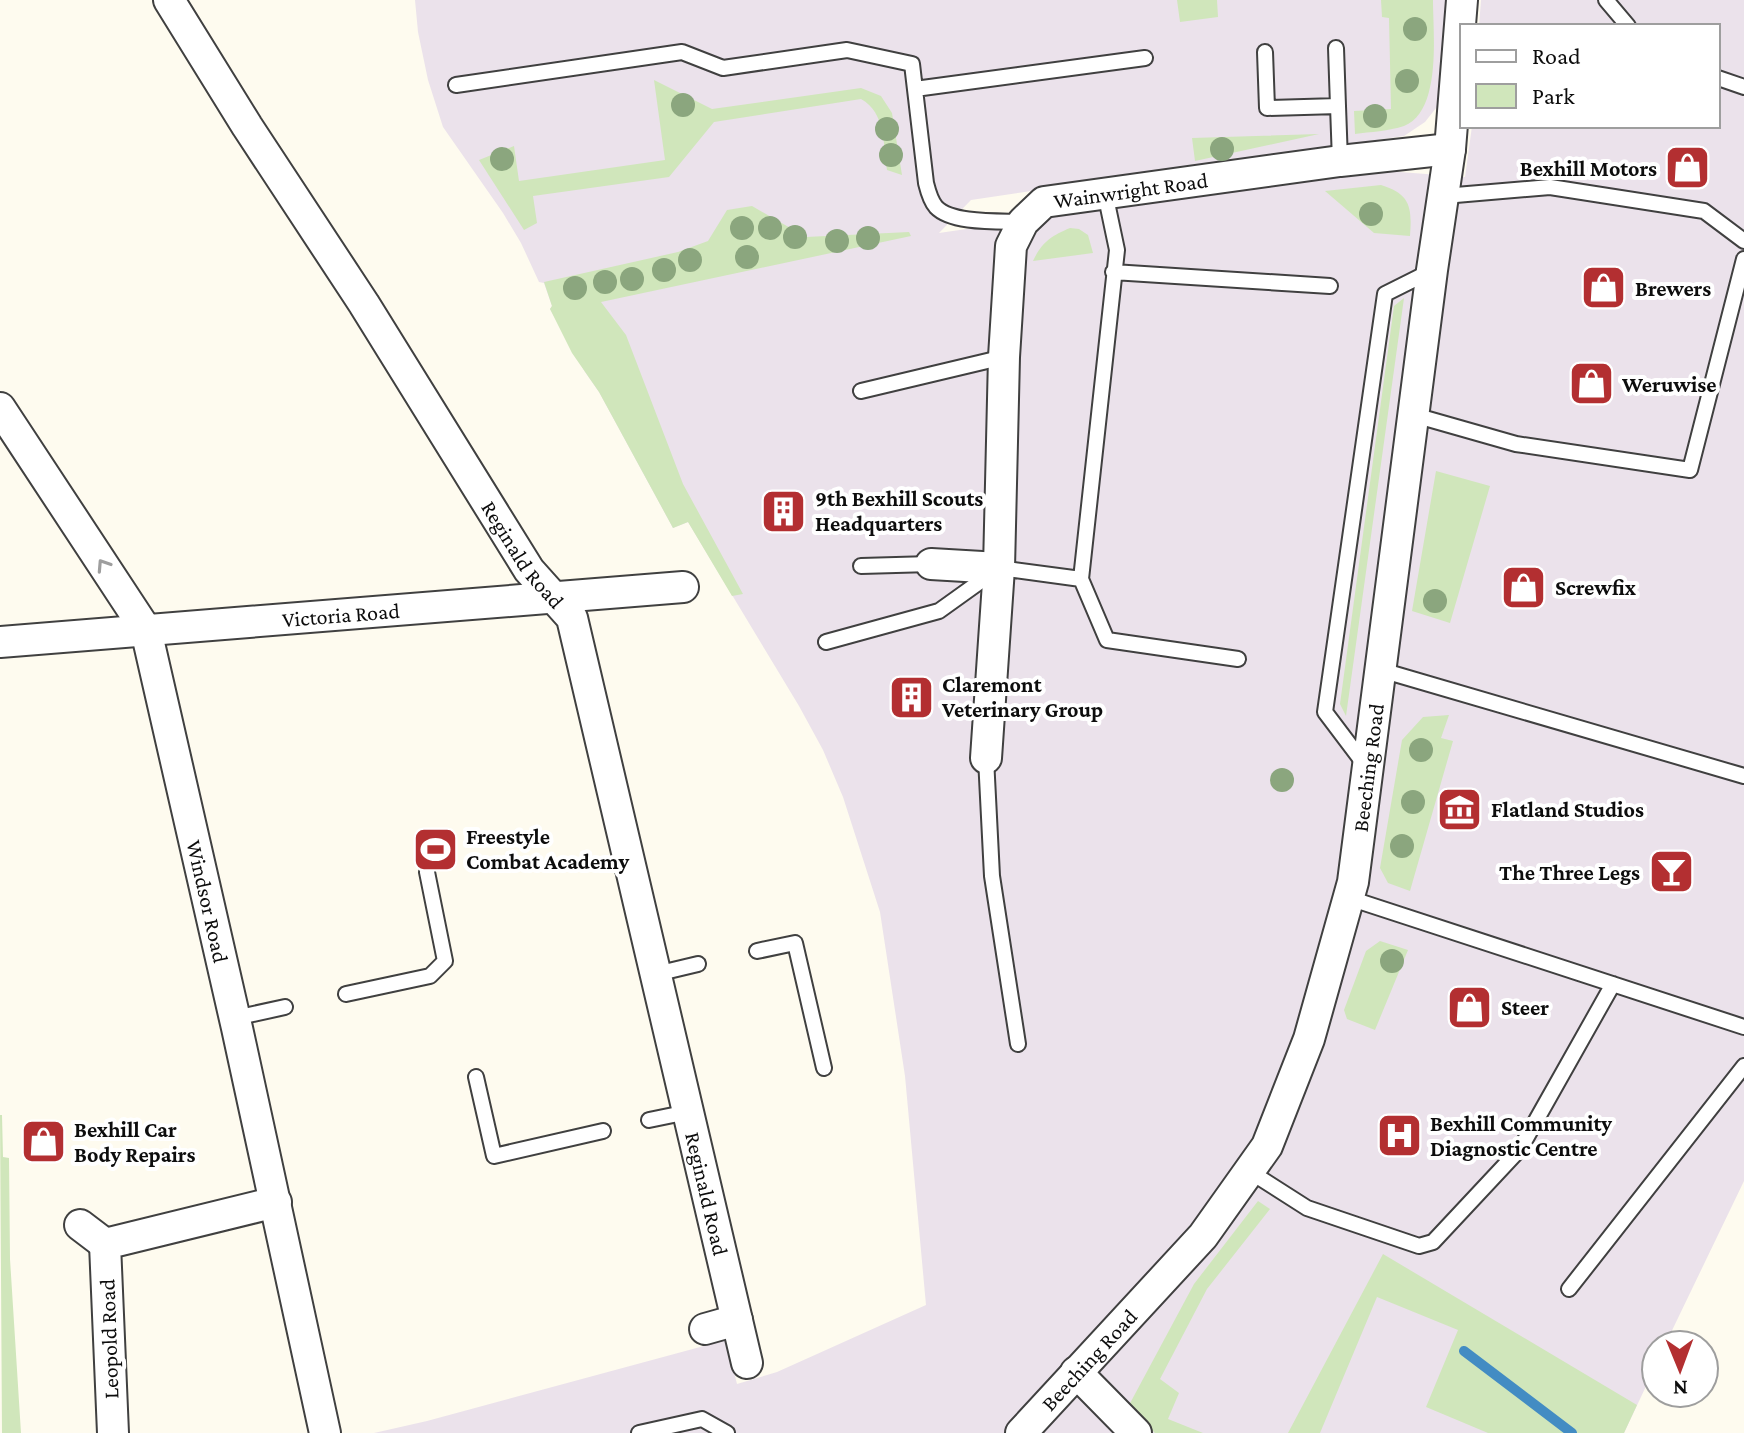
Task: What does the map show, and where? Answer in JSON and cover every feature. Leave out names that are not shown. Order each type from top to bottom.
[{"type":"street","name":"Reginald Road","points":[[169,0],[364,304],[529,570],[572,618],[747,1363]]},
{"type":"street","name":"Beeching Road","points":[[1460,24],[1462,0]]},
{"type":"street","name":"Beeching Road","points":[[1021,1433],[1203,1236],[1267,1146],[1309,1039],[1353,882],[1450,149],[1460,25]]},
{"type":"street","name":"Wainwright Road","points":[[1023,222],[1044,202],[1450,149]]},
{"type":"street","points":[[986,758],[999,568],[1004,357],[1011,246],[1023,222]]},
{"type":"street","name":"Windsor Road","points":[[0,408],[146,630],[235,1018],[325,1433]]},
{"type":"street","points":[[931,564],[999,568]]},
{"type":"street","name":"Victoria Road","points":[[0,642],[683,587]]},
{"type":"street","points":[[80,1225],[105,1244],[276,1202]]},
{"type":"street","name":"Leopold Road","points":[[105,1244],[113,1433]]},
{"type":"street","points":[[705,1329],[737,1320]]},
{"type":"street","points":[[1076,1372],[1136,1433]]},
{"type":"lane","points":[[1606,0],[1626,24]]},
{"type":"lane","points":[[1336,48],[1340,161]]},
{"type":"lane","points":[[456,85],[682,52],[723,68],[847,50],[912,64],[926,183],[929,196],[937,208],[964,219],[1023,222]]},
{"type":"lane","points":[[1265,52],[1267,108],[1338,106]]},
{"type":"lane","points":[[915,89],[1145,58]]},
{"type":"lane","points":[[1720,79],[1744,87]]},
{"type":"lane","points":[[1444,196],[1550,187],[1704,211],[1744,241]]},
{"type":"lane","points":[[1105,192],[1117,250],[1081,579],[1107,640],[1238,659]]},
{"type":"lane","points":[[1414,415],[1516,444],[1690,470],[1744,259]]},
{"type":"lane","points":[[1367,768],[1325,712],[1385,294],[1432,270]]},
{"type":"lane","points":[[1113,272],[1330,286]]},
{"type":"lane","points":[[861,391],[1004,357]]},
{"type":"lane","points":[[861,566],[931,564]]},
{"type":"lane","points":[[826,642],[939,611],[999,568],[1081,579]]},
{"type":"lane","points":[[1381,670],[1744,776]]},
{"type":"lane","points":[[986,758],[992,876],[1018,1044]]},
{"type":"lane","points":[[346,994],[430,976],[445,961],[427,872]]},
{"type":"lane","points":[[1349,898],[1744,1027]]},
{"type":"lane","points":[[757,951],[795,943],[824,1068]]},
{"type":"lane","points":[[656,974],[698,964]]},
{"type":"lane","points":[[1249,1171],[1307,1208],[1419,1246],[1433,1242],[1520,1149],[1613,984]]},
{"type":"lane","points":[[235,1018],[285,1007]]},
{"type":"lane","points":[[1569,1289],[1744,1066]]},
{"type":"lane","points":[[476,1077],[494,1156],[603,1131]]},
{"type":"lane","points":[[649,1120],[688,1112]]},
{"type":"lane","points":[[639,1433],[702,1419],[727,1433]]},
{"type":"shaded area","points":[[415,0],[1446,0],[1440,103],[1425,122],[1404,136],[971,200],[939,233],[1374,170],[1465,177],[1472,128],[1720,128],[1720,24],[1479,24],[1481,0],[1744,0],[1744,1181],[1673,1329],[1640,1329],[1640,1399],[1624,1433],[374,1433],[726,1340],[737,1384],[777,1372],[926,1305],[905,1076],[880,912],[843,797],[823,750],[799,706],[688,522],[673,528],[550,309],[552,306],[544,283],[539,282],[503,213],[443,127],[428,80]]},
{"type":"green space","points":[[1177,0],[1217,0],[1218,17],[1180,22]]},
{"type":"green space","points":[[1381,0],[1433,0],[1434,50],[1430,88],[1425,105],[1416,118],[1404,126],[1355,134],[1354,111],[1391,109],[1389,18],[1382,17]]},
{"type":"green space","points":[[654,80],[712,109],[861,88],[881,96],[892,113],[902,175],[887,170],[879,121],[875,112],[861,99],[714,122],[669,177],[533,196],[537,223],[524,230],[479,160],[514,146],[519,181],[665,160]]},
{"type":"green space","points":[[1319,134],[1195,161],[1192,138]]},
{"type":"green space","points":[[1381,185],[1398,193],[1408,203],[1410,236],[1374,233],[1325,191]]},
{"type":"green space","points":[[752,206],[806,237],[909,232],[911,236],[601,302],[626,335],[683,484],[743,594],[732,596],[688,522],[673,528],[599,392],[572,353],[550,309],[552,306],[544,282],[678,252],[708,241],[727,210]]},
{"type":"green space","points":[[1070,228],[1088,235],[1093,253],[1033,261],[1048,240]]},
{"type":"green space","points":[[1404,298],[1346,716],[1340,704],[1394,306]]},
{"type":"green space","points":[[1436,471],[1490,486],[1450,623],[1412,611]]},
{"type":"green space","points":[[1449,715],[1441,738],[1453,741],[1410,891],[1388,883],[1380,868],[1402,740],[1423,717]]},
{"type":"green space","points":[[1380,941],[1408,950],[1375,1030],[1347,1019],[1344,1010],[1366,951]]},
{"type":"green space","points":[[0,1115],[3,1157],[9,1158],[10,1259],[21,1433],[2,1433]]},
{"type":"green space","points":[[1258,1201],[1270,1209],[1207,1289],[1160,1379],[1179,1393],[1168,1419],[1203,1433],[1155,1433],[1128,1407],[1194,1284]]},
{"type":"green space","points":[[1383,1254],[1637,1405],[1624,1433],[1488,1433],[1426,1407],[1458,1330],[1377,1297],[1320,1433],[1288,1433]]},
{"type":"waterway","points":[[1464,1351],[1572,1433]]},
{"type":"place","name":"Bexhill Motors","points":[[1688,168]]},
{"type":"place","name":"Brewers","points":[[1604,288]]},
{"type":"place","name":"Weruwise","points":[[1591,384]]},
{"type":"place","name":"9th Bexhill Scouts Headquarters","points":[[784,511]]},
{"type":"place","name":"Screwfix","points":[[1524,587]]},
{"type":"place","name":"Claremont Veterinary Group","points":[[911,697]]},
{"type":"place","name":"Flatland Studios","points":[[1460,809]]},
{"type":"place","name":"Freestyle Combat Academy","points":[[435,849]]},
{"type":"place","name":"The Three Legs","points":[[1671,872]]},
{"type":"place","name":"Steer","points":[[1470,1007]]},
{"type":"place","name":"Bexhill Community Diagnostic Centre","points":[[1399,1136]]},
{"type":"place","name":"Bexhill Car Body Repairs","points":[[43,1142]]}]
